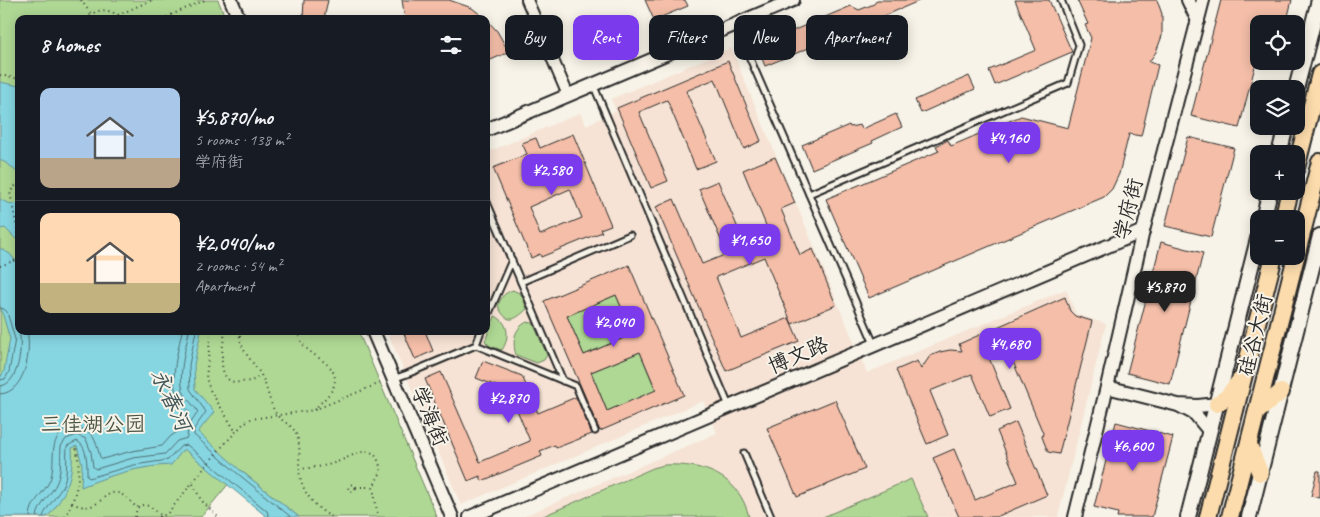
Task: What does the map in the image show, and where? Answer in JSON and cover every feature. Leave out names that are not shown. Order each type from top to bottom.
[{"type":"main road","points":[[1298,80],[1319,0]]},
{"type":"main road","points":[[1302,145],[1320,74]]},
{"type":"main road","name":"硅谷大街","points":[[1230,517],[1320,162]]},
{"type":"main road","points":[[1249,517],[1320,236]]},
{"type":"main road","points":[[1190,517],[1252,265]]},
{"type":"main road","name":"硅谷大街","points":[[1208,517],[1272,265]]},
{"type":"main road","points":[[1217,404],[1227,397],[1243,376]]},
{"type":"main road","points":[[1257,412],[1281,392]]},
{"type":"main road","points":[[1249,446],[1260,472]]},
{"type":"street","points":[[231,0],[237,15]]},
{"type":"street","points":[[527,0],[568,95]]},
{"type":"street","points":[[757,15],[793,0]]},
{"type":"street","points":[[1188,0],[1198,21]]},
{"type":"street","name":"学府街","points":[[1075,517],[1107,387],[1142,231],[1203,0]]},
{"type":"street","points":[[490,128],[734,24]]},
{"type":"street","name":"博文路","points":[[470,517],[1142,231]]},
{"type":"street","name":"学海街","points":[[375,335],[452,517]]},
{"type":"street","points":[[1107,387],[1178,405],[1198,406],[1217,404]]},
{"type":"street","points":[[1178,405],[1195,414],[1210,432]]},
{"type":"lane","points":[[809,194],[1068,83],[1080,45],[1061,0]]},
{"type":"lane","points":[[751,60],[874,345]]},
{"type":"lane","points":[[593,84],[729,406]]},
{"type":"lane","points":[[490,209],[563,381]]},
{"type":"lane","points":[[522,282],[630,235]]},
{"type":"lane","points":[[490,311],[512,260]]},
{"type":"lane","points":[[476,345],[480,335]]},
{"type":"lane","points":[[393,379],[476,345],[576,386],[595,431]]},
{"type":"lane","points":[[744,452],[771,517]]},
{"type":"path","points":[[81,0],[92,14],[100,10],[118,14],[152,0]]},
{"type":"path","points":[[171,15],[205,0]]},
{"type":"path","points":[[0,75],[15,78]]},
{"type":"path","points":[[15,186],[10,192],[15,218]]},
{"type":"path","points":[[0,266],[15,260]]},
{"type":"path","points":[[211,335],[206,378],[210,390],[236,432]]},
{"type":"path","points":[[225,335],[222,367],[226,379],[235,383],[253,381],[260,374]]},
{"type":"path","points":[[239,335],[251,362],[260,374],[277,415],[297,435],[301,480],[311,502],[332,517]]},
{"type":"path","points":[[299,335],[303,345],[328,366],[335,380],[333,388],[314,410]]},
{"type":"path","points":[[135,517],[137,508],[140,505],[147,504],[160,516],[167,514],[219,450],[244,423],[251,419],[314,410],[393,379]]},
{"type":"path","points":[[65,517],[72,503],[77,483],[78,465],[76,448]]},
{"type":"path","points":[[299,470],[332,464],[365,451],[372,452],[377,458],[381,472],[373,487],[378,517]]},
{"type":"path","points":[[192,483],[202,500],[218,517]]},
{"type":"path","points":[[356,487],[373,487]]},
{"type":"path","points":[[72,503],[83,507],[90,507],[117,492],[137,508]]},
{"type":"shaded area","points":[[731,48],[734,60],[736,60],[867,373],[1066,289],[1076,314],[1106,324],[1058,517],[522,517],[717,433],[703,401],[461,505],[389,335],[490,335],[490,151],[580,113],[586,125],[616,111],[611,99],[703,60],[724,60],[724,51]]},
{"type":"green space","name":"三佳湖公园","points":[[0,0],[218,0],[224,15],[15,15],[15,335],[360,335],[437,517],[299,517],[240,470],[201,517],[0,517]]},
{"type":"green space","points":[[513,290],[521,294],[527,309],[511,319],[504,316],[498,306],[503,296]]},
{"type":"green space","points":[[616,295],[633,334],[584,355],[567,316]]},
{"type":"green space","points":[[495,316],[503,322],[507,336],[502,350],[490,346],[485,341],[487,335],[490,335],[490,328]]},
{"type":"green space","points":[[527,322],[533,323],[547,355],[544,360],[537,363],[516,355],[515,336],[519,328]]},
{"type":"green space","points":[[640,352],[656,391],[607,411],[591,372]]},
{"type":"green space","points":[[664,465],[692,466],[717,474],[737,491],[749,517],[541,517],[653,468]]},
{"type":"green space","points":[[911,479],[928,517],[823,517]]},
{"type":"water","points":[[0,82],[15,85],[15,170],[0,160]]},
{"type":"water","points":[[0,199],[15,204],[15,238],[5,228],[0,229]]},
{"type":"water","name":"永春河","points":[[0,248],[10,254],[15,260],[15,335],[200,335],[194,365],[195,389],[214,412],[198,432],[240,470],[299,517],[267,517],[184,449],[171,465],[125,472],[81,487],[82,464],[77,446],[72,448],[72,467],[68,484],[60,500],[49,515],[46,517],[0,517],[0,378],[4,371],[10,339],[0,305]]},
{"type":"building","points":[[304,0],[328,0],[325,15],[303,15]]},
{"type":"building","points":[[402,0],[449,0],[472,8],[481,15],[404,15]]},
{"type":"building","points":[[645,0],[685,0],[688,6],[666,15],[652,15]]},
{"type":"building","points":[[877,0],[921,0],[886,15],[830,15],[851,6],[859,10],[874,4]]},
{"type":"building","points":[[1015,0],[1049,0],[1072,52],[995,85],[989,70],[1036,50]]},
{"type":"building","points":[[1077,0],[1157,0],[1162,14],[1162,36],[1156,52],[1149,62],[1158,65],[1141,136],[1129,134],[1119,174],[1112,189],[1104,197],[869,298],[826,199],[939,151],[936,146],[948,140],[951,146],[1021,116],[1068,128],[1091,38],[1085,25],[1088,24]]},
{"type":"building","points":[[1221,0],[1292,0],[1288,15],[1250,15],[1250,70],[1254,70],[1239,128],[1191,116]]},
{"type":"building","points":[[490,23],[505,45],[505,54],[490,60]]},
{"type":"building","points":[[806,25],[806,49],[796,53],[796,29]]},
{"type":"building","points":[[763,60],[780,60],[765,66]]},
{"type":"building","points":[[728,61],[761,141],[744,149],[715,79],[686,91],[716,161],[696,169],[667,100],[639,112],[668,181],[651,188],[617,108]]},
{"type":"building","points":[[969,76],[975,89],[921,113],[915,100]]},
{"type":"building","points":[[896,114],[902,127],[872,141],[873,143],[812,169],[802,145],[849,125],[850,127],[860,125],[862,129]]},
{"type":"building","points":[[573,134],[611,225],[600,229],[602,232],[541,257],[540,254],[531,258],[493,168],[527,154],[522,143],[536,138],[540,148]],"holes":[[[570,189],[582,218],[540,235],[529,207]]]},
{"type":"building","points":[[1188,137],[1234,148],[1211,237],[1165,226]]},
{"type":"building","points":[[775,157],[795,203],[781,209],[800,255],[813,249],[836,305],[792,324],[764,257],[716,277],[741,338],[789,318],[799,341],[726,371],[656,207],[674,199],[702,264],[727,254],[699,189],[718,181],[745,245],[770,235],[743,170]]},
{"type":"building","points":[[1161,242],[1203,253],[1170,384],[1127,373]]},
{"type":"building","points":[[629,265],[684,395],[600,431],[544,301]],"holes":[[[616,295],[633,334],[584,355],[567,316]],[[640,352],[656,390],[607,411],[591,372]]]},
{"type":"building","points":[[1065,297],[1070,311],[1075,316],[1092,321],[1059,454],[1048,452],[1042,437],[1043,433],[1006,345],[987,353],[1010,409],[990,417],[972,374],[930,391],[948,435],[927,444],[896,370],[917,361],[921,369],[930,356],[950,350],[962,351],[959,344]]},
{"type":"building","points":[[405,335],[427,335],[433,351],[415,359]]},
{"type":"building","points":[[483,361],[522,376],[538,413],[576,397],[592,434],[556,448],[555,445],[540,451],[542,456],[482,481],[480,476],[468,481],[425,379],[441,372],[480,462],[530,441],[509,391],[476,378]]},
{"type":"building","points":[[835,400],[865,469],[797,497],[767,428]]},
{"type":"building","points":[[1016,422],[1047,495],[996,517],[959,517],[933,458],[954,449],[975,500],[1018,482],[997,431]]},
{"type":"building","points":[[1116,422],[1173,437],[1152,517],[1117,517],[1118,513],[1094,507]]},
{"type":"building","points":[[1317,471],[1320,471],[1320,498],[1311,496]]}]
